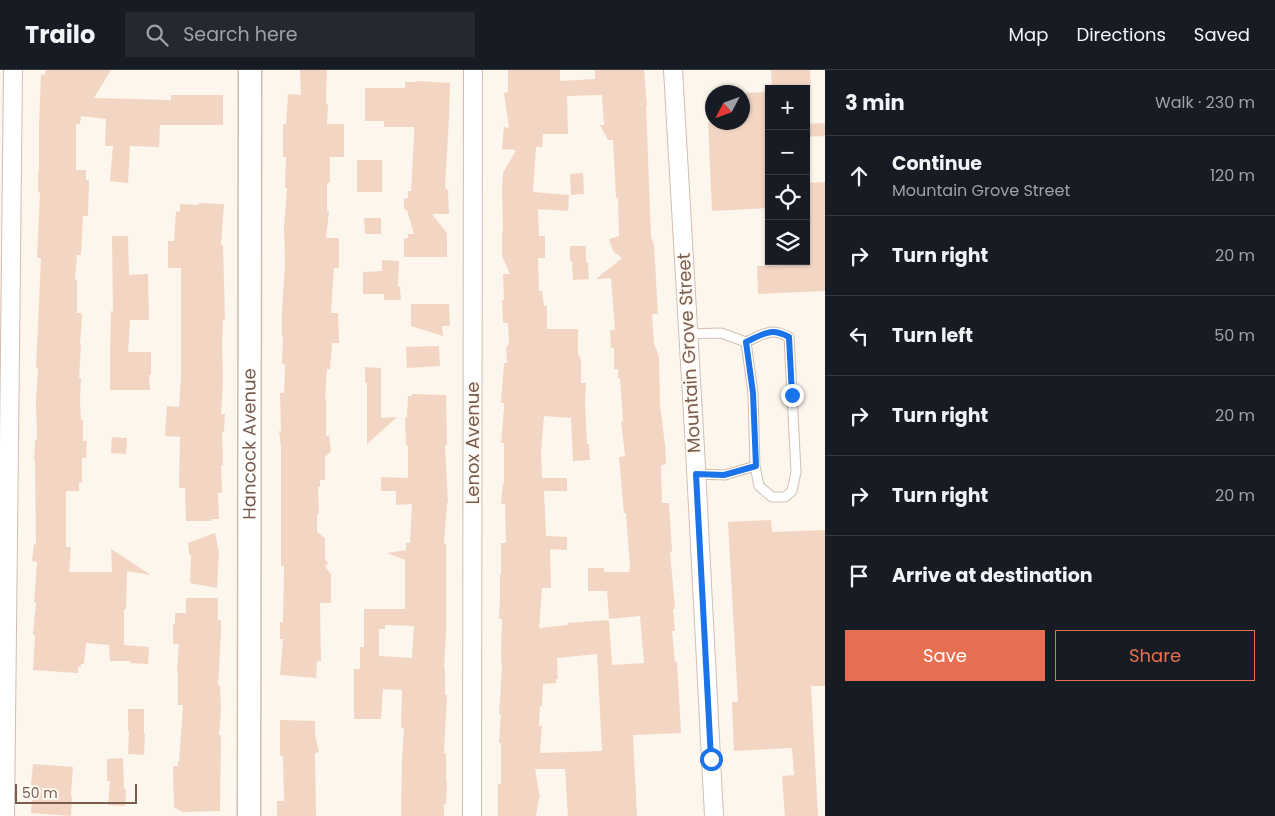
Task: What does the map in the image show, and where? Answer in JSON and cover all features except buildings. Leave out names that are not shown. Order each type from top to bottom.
[{"type":"street","points":[[5,816],[13,70]]},
{"type":"street","name":"Hancock Avenue","points":[[250,70],[250,816]]},
{"type":"street","name":"Lenox Avenue","points":[[472,816],[473,70]]},
{"type":"street","name":"Mountain Grove Street","points":[[672,70],[714,816]]},
{"type":"lane","points":[[688,334],[721,333],[746,342],[769,332],[780,333],[789,337],[796,472],[792,490],[785,497],[772,497],[759,486],[756,466],[753,393],[746,342]]},
{"type":"lane","points":[[696,474],[724,475],[756,466]]},
{"type":"route","points":[[711,759],[696,474],[724,475],[756,466],[753,393],[746,342],[769,332],[780,333],[789,337],[792,395]]}]
